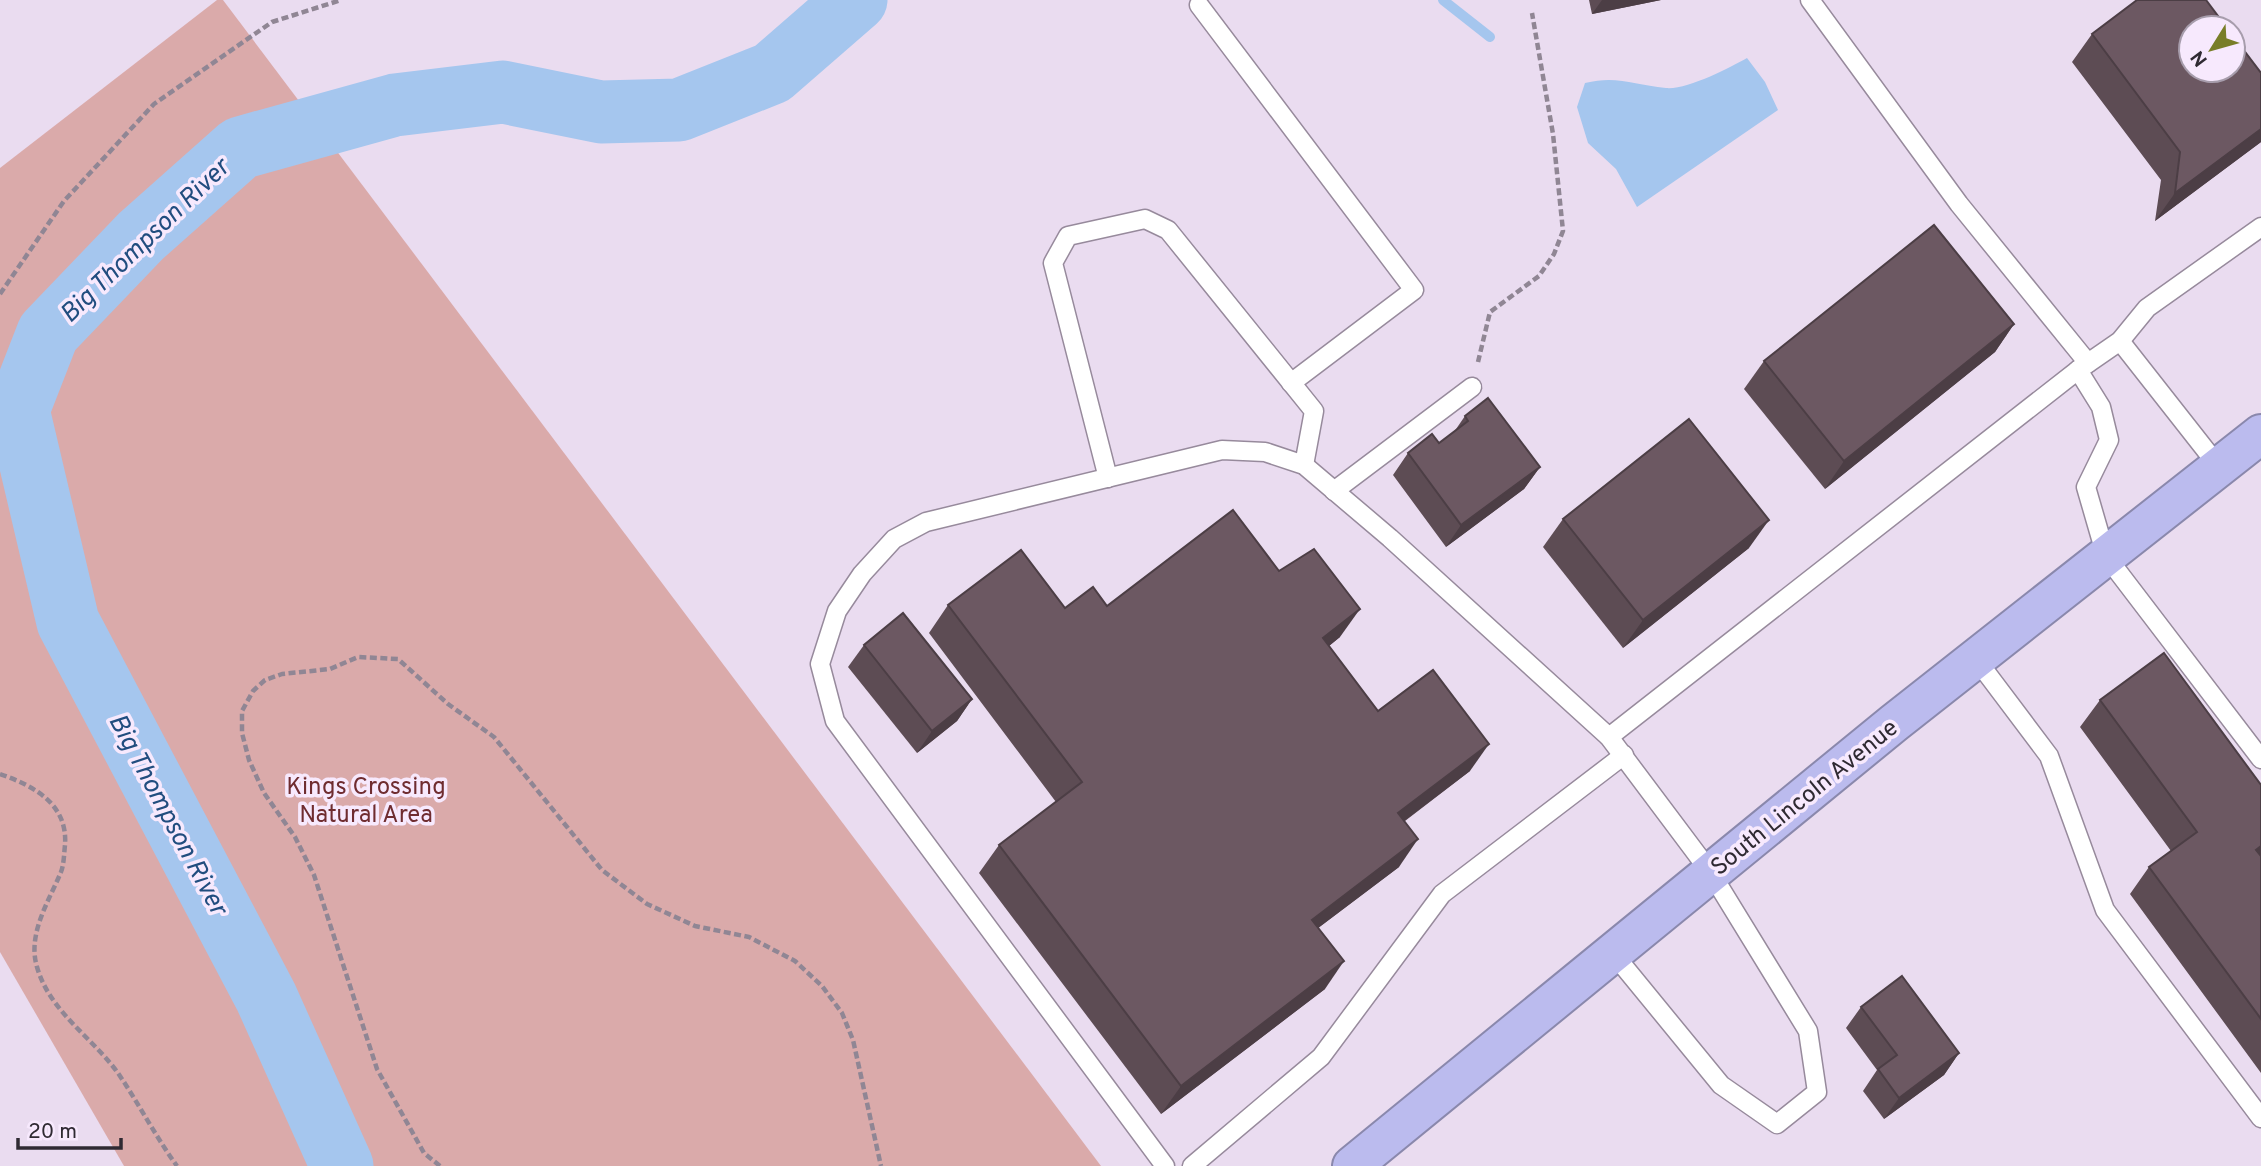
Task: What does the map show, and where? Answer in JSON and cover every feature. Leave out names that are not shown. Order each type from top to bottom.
[{"type":"highway","name":"South Lincoln Avenue","points":[[1352,1166],[1612,952],[2261,434]]},
{"type":"lane","points":[[1810,0],[1959,204],[2083,366],[2101,407],[2109,440],[2086,486],[2106,556],[2261,759]]},
{"type":"lane","points":[[1199,5],[1414,290],[1291,383]]},
{"type":"lane","points":[[1108,478],[1053,263],[1068,236],[1145,219],[1168,230],[1314,411],[1304,465]]},
{"type":"lane","points":[[1609,737],[2083,366],[2120,341],[2147,308],[2261,227]]},
{"type":"lane","points":[[2120,341],[2219,467]]},
{"type":"lane","points":[[1334,491],[1472,387]]},
{"type":"lane","points":[[1165,1166],[835,721],[820,664],[837,611],[862,574],[894,539],[926,522],[1222,450],[1265,452],[1304,465],[1609,737],[1624,755],[1711,873],[1808,1031],[1818,1092],[1777,1124],[1721,1085],[1612,952]]},
{"type":"lane","points":[[1976,659],[2049,756],[2105,910],[2261,1118]]},
{"type":"lane","points":[[1192,1166],[1321,1056],[1442,894],[1624,755]]},
{"type":"path","points":[[0,294],[64,201],[154,104],[272,22],[341,0]]},
{"type":"path","points":[[1472,387],[1490,312],[1539,276],[1554,254],[1563,231],[1553,134],[1532,13]]},
{"type":"path","points":[[440,1166],[424,1153],[377,1069],[314,875],[296,837],[264,793],[249,760],[242,733],[242,711],[253,691],[265,680],[282,674],[330,669],[358,657],[398,659],[448,704],[494,737],[602,870],[647,904],[695,926],[748,937],[795,961],[822,986],[842,1013],[853,1040],[881,1166]]},
{"type":"path","points":[[0,774],[20,781],[50,801],[66,831],[63,869],[50,893],[35,942],[37,967],[51,996],[80,1033],[103,1053],[121,1077],[154,1134],[177,1166]]},
{"type":"green space","name":"Kings Crossing Natural Area","points":[[217,0],[223,0],[1101,1166],[124,1166],[0,952],[0,168]]},
{"type":"water","points":[[1747,58],[1765,82],[1778,110],[1637,207],[1616,169],[1588,143],[1577,107],[1585,83],[1616,80],[1675,88],[1708,78]]},
{"type":"building","points":[[2137,0],[2206,0],[2216,14],[2177,14],[2177,84],[2247,84],[2247,54],[2261,73],[2261,129],[2175,193],[2180,152],[2092,34]]},
{"type":"building","points":[[1934,225],[2014,324],[1844,461],[1764,361]]},
{"type":"building","points":[[1488,398],[1540,467],[1461,525],[1408,453],[1432,434],[1439,443],[1468,421],[1465,416]]},
{"type":"building","points":[[1689,419],[1769,520],[1643,620],[1563,519]]},
{"type":"building","points":[[1233,510],[1279,571],[1314,549],[1360,609],[1323,638],[1378,711],[1433,670],[1489,744],[1398,813],[1418,839],[1312,920],[1344,961],[1181,1086],[999,845],[1082,782],[948,605],[1021,550],[1065,608],[1093,587],[1107,606]]},
{"type":"building","points":[[903,613],[972,699],[932,731],[864,645]]},
{"type":"building","points":[[2164,653],[2261,785],[2261,846],[2256,850],[2261,856],[2261,1019],[2149,867],[2197,832],[2100,700]]},
{"type":"building","points":[[1902,976],[1959,1053],[1899,1098],[1878,1069],[1897,1055],[1861,1007]]},
{"type":"waterway","name":"Big Thompson River","points":[[342,1166],[266,997],[68,622],[18,410],[48,333],[141,236],[240,148],[395,105],[503,92],[601,112],[679,110],[772,73],[856,0]]},
{"type":"waterway","points":[[1443,0],[1490,37]]}]
